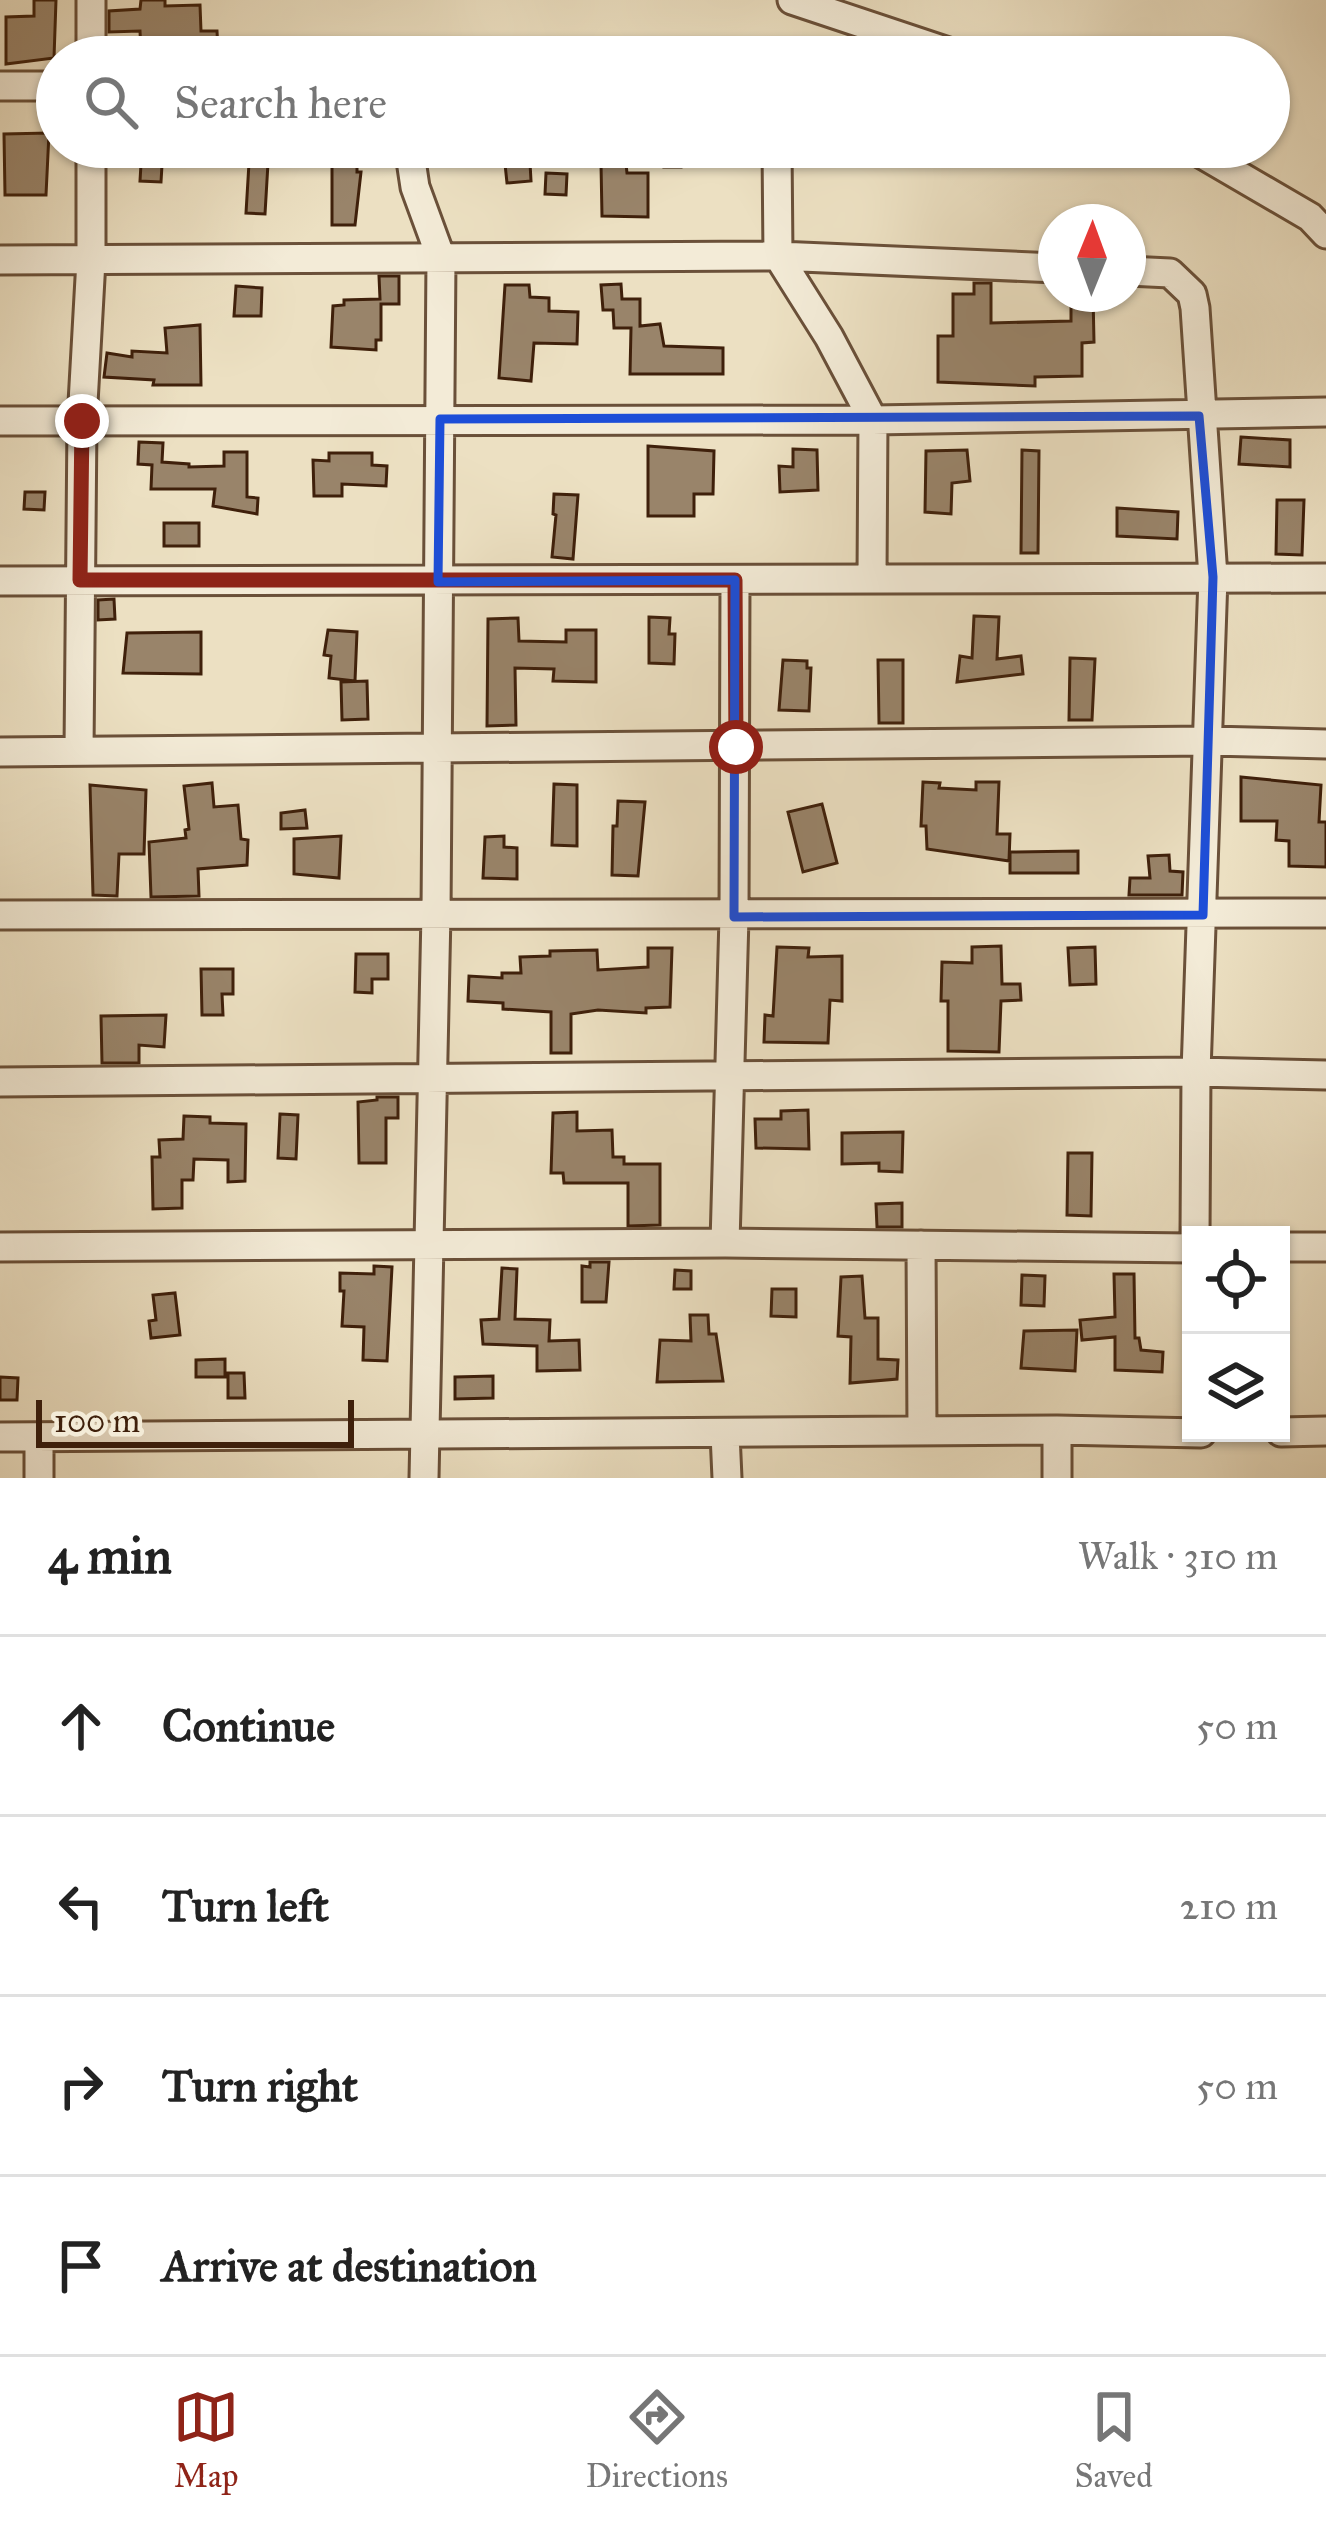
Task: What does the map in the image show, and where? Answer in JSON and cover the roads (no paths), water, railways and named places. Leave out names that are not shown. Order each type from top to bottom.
[{"type":"street","points":[[91,0],[91,36]]},
{"type":"street","points":[[792,0],[900,36]]},
{"type":"street","points":[[0,86],[36,86]]},
{"type":"street","points":[[79,752],[82,421],[91,168]]},
{"type":"street","points":[[412,168],[441,258],[436,913],[424,1478]]},
{"type":"street","points":[[777,168],[778,256],[873,420],[872,577]]},
{"type":"street","points":[[1226,168],[1310,217],[1326,234]]},
{"type":"street","points":[[0,260],[778,256],[1038,267]]},
{"type":"street","points":[[1146,272],[1170,273],[1192,294],[1213,577],[1195,1226]]},
{"type":"street","points":[[1262,413],[1326,389]]},
{"type":"street","points":[[0,421],[873,420],[1326,412]]},
{"type":"street","points":[[0,581],[1326,578]]},
{"type":"street","points":[[725,1243],[734,917],[735,580]]},
{"type":"street","points":[[0,752],[1210,741],[1326,744]]},
{"type":"street","points":[[0,915],[1326,914]]},
{"type":"street","points":[[0,1082],[1196,1072],[1326,1075]]},
{"type":"street","points":[[0,1247],[725,1243],[1182,1248]]},
{"type":"street","points":[[921,1245],[922,1431]]},
{"type":"street","points":[[1290,1247],[1326,1247]]},
{"type":"street","points":[[1057,1430],[1057,1478]]},
{"type":"street","points":[[1290,1432],[1326,1431]]},
{"type":"street","points":[[725,1433],[727,1478]]},
{"type":"street","points":[[0,1437],[1182,1433]]},
{"type":"street","points":[[39,1437],[39,1478]]}]
